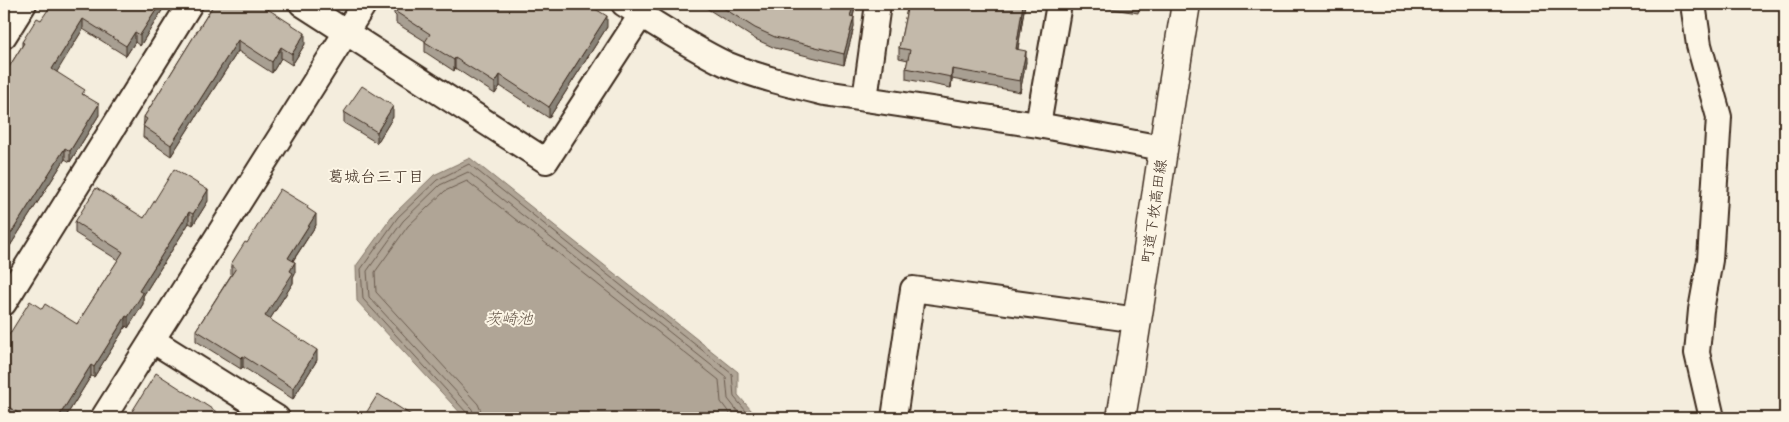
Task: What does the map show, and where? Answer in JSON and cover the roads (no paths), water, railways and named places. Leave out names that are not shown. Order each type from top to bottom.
[{"type":"street","points":[[4,36],[24,4]]},
{"type":"street","points":[[4,303],[190,4]]},
{"type":"street","points":[[302,4],[347,31],[546,161],[633,9],[725,63],[759,76],[825,93],[1038,125],[1162,148]]},
{"type":"street","points":[[103,418],[364,4]]},
{"type":"street","points":[[865,99],[878,4]]},
{"type":"street","points":[[1038,125],[1059,4]]},
{"type":"street","name":"町道下牧高田線","points":[[1121,418],[1138,320],[1162,148],[1186,4]]},
{"type":"street","points":[[1693,4],[1699,45],[1719,117],[1710,260],[1701,310],[1697,353],[1712,418]]},
{"type":"street","points":[[894,418],[913,288],[1138,320]]},
{"type":"street","points":[[152,340],[278,418]]},
{"type":"water","name":"茨崎池","points":[[470,158],[738,372],[738,395],[758,418],[465,418],[357,301],[356,266],[394,214],[434,175]]},
{"type":"district","name":"葛城台三丁目","points":[[376,175]]}]
